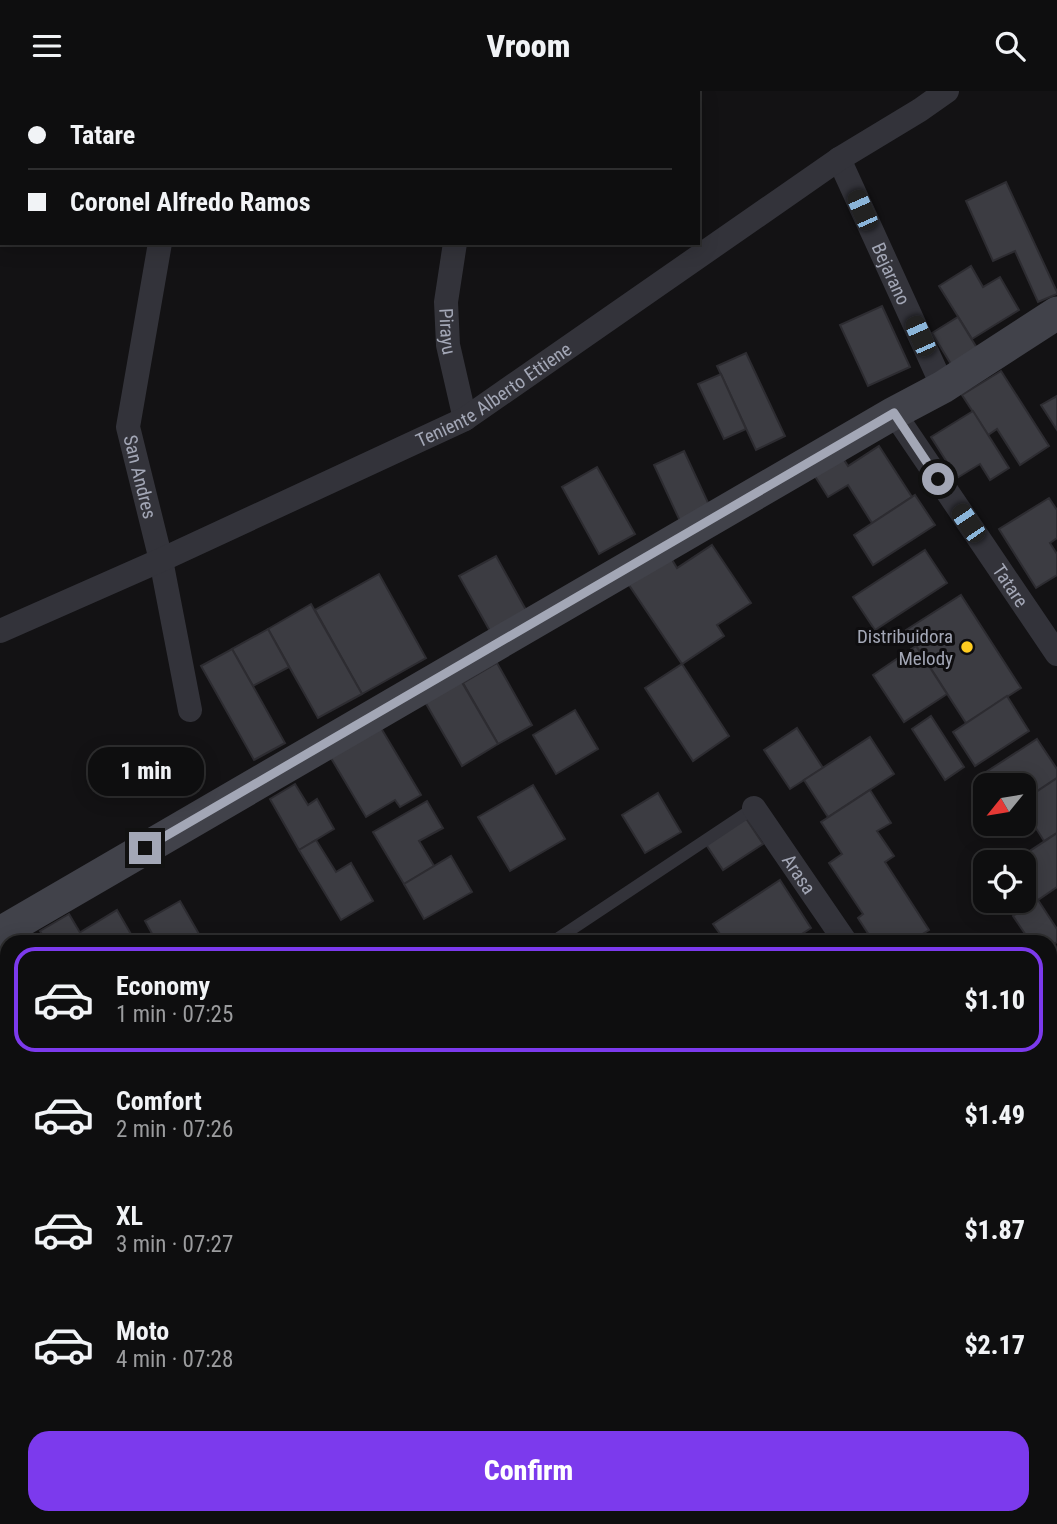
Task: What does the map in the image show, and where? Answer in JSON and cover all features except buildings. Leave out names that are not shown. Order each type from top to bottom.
[{"type":"main road","points":[[0,933],[943,387],[1057,313]]},
{"type":"street","name":"Teniente Alberto Ettiene","points":[[0,631],[161,560],[465,419],[839,159],[947,91]]},
{"type":"street","name":"Bejarano","points":[[839,159],[943,387]]},
{"type":"street","name":"San Andres","points":[[160,245],[128,426],[161,560],[190,710]]},
{"type":"street","name":"Pirayu","points":[[455,245],[446,302],[448,345],[465,419]]},
{"type":"street","name":"Tatare","points":[[894,413],[1057,654]]},
{"type":"street","name":"Arasa","points":[[754,808],[841,935]]},
{"type":"lane","points":[[563,935],[754,808]]},
{"type":"place","name":"Distribuidora Melody","points":[[967,647]]},
{"type":"route","points":[[145,848],[894,413],[938,479]]}]
